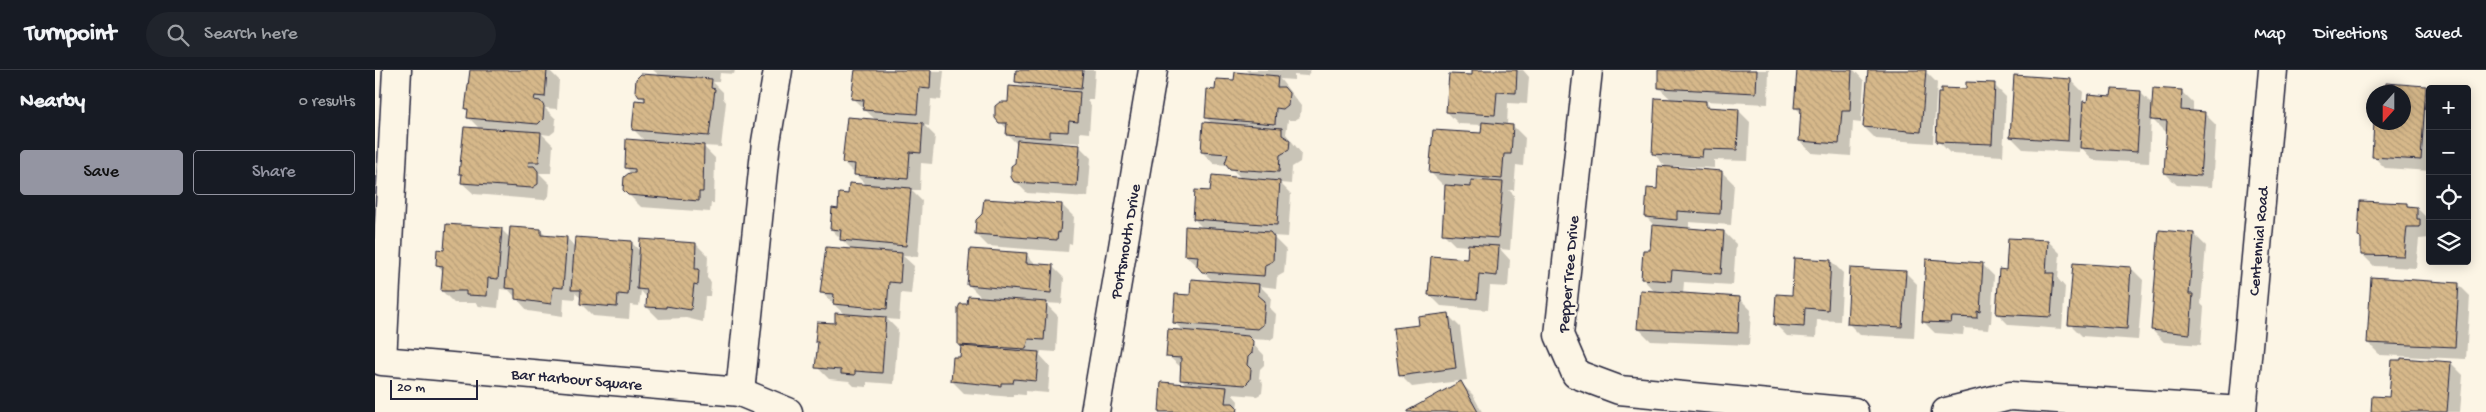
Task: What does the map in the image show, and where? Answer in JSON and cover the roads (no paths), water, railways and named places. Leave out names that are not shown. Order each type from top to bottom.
[{"type":"street","name":"Bar Harbour Square","points":[[397,70],[379,363],[740,392],[788,412]]},
{"type":"street","points":[[740,392],[766,142],[778,70]]},
{"type":"street","name":"Portsmouth Drive","points":[[1095,412],[1153,70]]},
{"type":"street","name":"Pepper Tree Drive","points":[[1589,70],[1559,335],[1576,374],[1619,390],[1854,412]]},
{"type":"street","name":"Centennial Road","points":[[2242,411],[2273,70]]},
{"type":"street","points":[[1946,412],[2010,396],[2242,411]]}]
